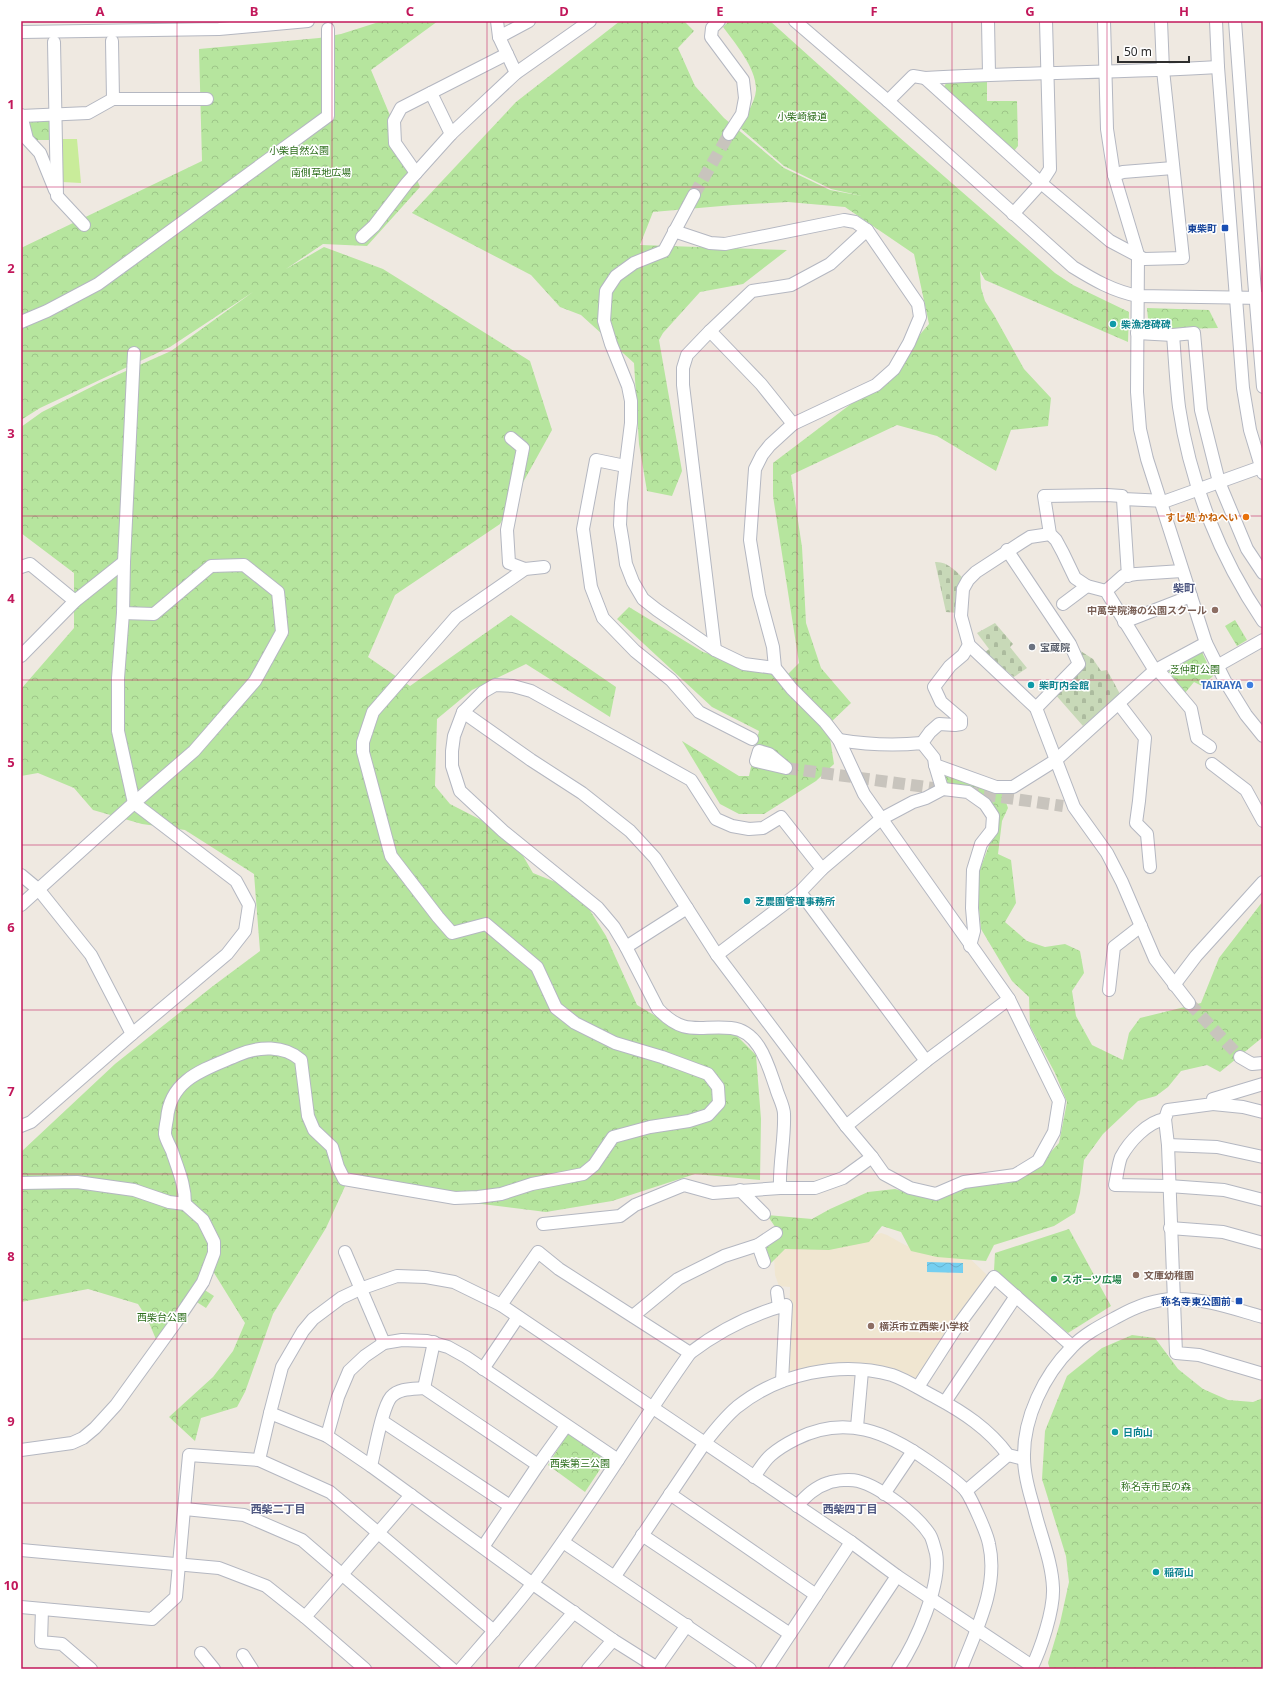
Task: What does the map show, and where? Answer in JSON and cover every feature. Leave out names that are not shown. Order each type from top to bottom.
[{"type":"street","points":[[21,32],[219,29],[308,21]]},
{"type":"street","points":[[497,21],[499,37],[516,73]]},
{"type":"street","points":[[499,37],[529,21]]},
{"type":"street","points":[[362,237],[374,226],[391,202],[451,134],[516,73],[590,21]]},
{"type":"street","points":[[719,21],[712,28],[711,37],[743,80],[745,98],[742,114],[729,134]]},
{"type":"street","points":[[795,21],[888,101],[1073,267],[1100,284],[1121,293],[1138,296],[1259,298]]},
{"type":"street","points":[[988,21],[989,74]]},
{"type":"street","points":[[1013,214],[1041,183],[1050,168],[1046,21]]},
{"type":"street","points":[[1104,21],[1107,129],[1114,175],[1138,255],[1137,392],[1140,429],[1160,502],[1182,571],[1192,596],[1206,643],[1217,666],[1246,715],[1263,736]]},
{"type":"street","points":[[925,78],[1041,183],[1110,241],[1144,259],[1183,258],[1163,70],[1161,21]]},
{"type":"street","points":[[1210,747],[1196,738],[1191,709],[1158,670],[1154,669],[1106,591],[1087,586],[1075,578],[1056,540],[1050,534],[1044,496],[1107,495],[1122,496],[1124,499],[1160,502],[1198,488],[1262,470],[1250,430],[1245,403],[1235,298],[1216,21]]},
{"type":"street","points":[[1235,21],[1259,298],[1263,387]]},
{"type":"street","points":[[21,322],[47,311],[98,284],[328,116],[328,29]]},
{"type":"street","points":[[112,41],[113,99]]},
{"type":"street","points":[[54,42],[57,114],[57,196]]},
{"type":"street","points":[[416,173],[395,143],[394,121],[401,108],[507,54]]},
{"type":"street","points":[[888,101],[913,76],[925,78],[989,74],[1048,74],[1218,67]]},
{"type":"street","points":[[431,93],[451,134]]},
{"type":"street","points":[[84,226],[57,196],[40,153],[27,139],[21,115],[88,113],[113,99],[207,99]]},
{"type":"street","points":[[1114,175],[1123,172],[1173,168]]},
{"type":"street","points":[[694,195],[664,251],[634,263],[616,276],[606,291],[604,321],[611,344],[628,386],[631,401],[631,423],[625,466],[620,524],[626,564],[633,582],[643,599],[657,610],[715,650],[744,664],[775,668]]},
{"type":"street","points":[[463,712],[531,760],[582,793],[630,831],[655,858],[717,955],[884,1174],[910,1188],[936,1194],[964,1182],[1016,1175],[1038,1161],[1054,1132],[1059,1101],[1009,999],[970,946],[864,794],[839,740],[825,722],[792,689],[775,668],[773,647],[759,595],[750,540],[753,490],[756,469],[762,455],[780,435],[793,424],[876,385],[894,369],[909,343],[920,317],[918,304],[867,230],[855,222],[844,220],[725,244],[710,243],[674,231]]},
{"type":"street","points":[[715,650],[683,385],[683,368],[687,355],[752,291],[791,285],[830,264],[867,230]]},
{"type":"street","points":[[710,331],[761,384],[793,424]]},
{"type":"street","points":[[1137,332],[1173,335],[1194,333],[1201,410],[1219,482],[1247,549],[1263,573]]},
{"type":"street","points":[[1173,335],[1181,414],[1191,465],[1198,488],[1222,550],[1263,621]]},
{"type":"street","points":[[21,1126],[31,1122],[227,954],[244,930],[249,904],[236,881],[134,803],[118,731],[118,678],[123,613],[134,353]]},
{"type":"street","points":[[1181,414],[1201,410]]},
{"type":"street","points":[[511,438],[523,448],[507,530],[509,563],[524,569],[544,567]]},
{"type":"street","points":[[625,466],[596,460],[583,529],[591,586],[603,618],[635,651],[671,680],[699,712],[752,739]]},
{"type":"street","points":[[1124,499],[1128,576]]},
{"type":"street","points":[[1050,534],[1030,538],[1007,550],[976,572],[968,580],[963,589],[961,616],[969,645],[1036,708],[1056,760],[1068,806],[1107,853],[1155,959],[1189,1003]]},
{"type":"street","points":[[1007,550],[1070,644],[1079,664],[1036,708]]},
{"type":"street","points":[[21,656],[75,601],[124,562]]},
{"type":"street","points":[[21,567],[30,564],[75,601]]},
{"type":"street","points":[[21,905],[194,751],[255,681],[282,632],[278,592],[244,565],[211,566],[154,614],[123,613]]},
{"type":"street","points":[[185,1204],[185,1188],[165,1134],[167,1112],[174,1092],[186,1080],[202,1071],[246,1051],[260,1048],[285,1050],[294,1053],[301,1060],[308,1116],[314,1130],[332,1147],[338,1167],[344,1179],[455,1198],[501,1194],[532,1184],[583,1174],[594,1165],[613,1137],[650,1127],[689,1121],[708,1115],[719,1103],[718,1087],[708,1074],[662,1057],[615,1043],[575,1023],[556,1008],[537,967],[486,924],[452,933],[391,856],[363,752],[363,742],[373,712],[456,617],[524,569]]},
{"type":"street","points":[[1106,591],[1123,576],[1182,571]]},
{"type":"street","points":[[1063,604],[1087,586]]},
{"type":"street","points":[[1124,622],[1192,596]]},
{"type":"street","points":[[1217,666],[1263,640]]},
{"type":"street","points":[[935,764],[996,787],[1013,787],[1056,760],[1154,671],[1206,643]]},
{"type":"street","points":[[839,740],[893,746],[922,743],[930,732],[939,724],[961,724],[961,719],[940,702],[934,687],[950,666],[963,655],[969,645]]},
{"type":"street","points":[[780,1188],[784,1113],[763,1053],[757,1043],[741,1030],[732,1028],[692,1029],[679,1026],[669,1019],[658,1009],[626,947],[614,928],[598,908],[503,831],[460,791],[452,766],[452,751],[454,736],[463,712],[483,692],[495,685],[513,686],[531,691],[691,780],[716,819],[732,826],[749,829],[762,828],[781,817],[822,869]]},
{"type":"street","points":[[1119,704],[1145,738],[1140,802],[1136,823],[1147,834],[1150,867]]},
{"type":"street","points":[[922,743],[934,758],[943,789]]},
{"type":"street","points":[[1212,764],[1246,790],[1263,821]]},
{"type":"street","points":[[717,955],[800,892],[822,869],[881,819],[913,802],[926,798],[943,789],[968,792],[985,804],[993,816],[992,830],[981,844],[972,870],[972,908],[974,931],[970,946]]},
{"type":"street","points":[[21,875],[39,890],[91,955],[132,1034]]},
{"type":"street","points":[[1174,985],[1196,956],[1263,882]]},
{"type":"street","points":[[800,892],[926,1061]]},
{"type":"street","points":[[626,947],[687,908]]},
{"type":"street","points":[[1109,990],[1114,947],[1141,926]]},
{"type":"street","points":[[846,1126],[926,1061],[1009,999]]},
{"type":"street","points":[[1240,1057],[1252,1064],[1263,1063]]},
{"type":"street","points":[[1213,1104],[1213,1099],[1263,1084]]},
{"type":"street","points":[[1263,1112],[1243,1107],[1213,1104],[1168,1110],[1165,1119],[1168,1145],[1170,1228],[1176,1352],[1199,1355],[1263,1374]]},
{"type":"street","points":[[1165,1119],[1159,1120],[1138,1135],[1121,1158],[1115,1185],[1169,1186],[1224,1190],[1263,1200]]},
{"type":"street","points":[[1168,1145],[1217,1147],[1263,1157]]},
{"type":"street","points":[[543,1224],[620,1216],[635,1205],[684,1185],[713,1193],[780,1188],[814,1188],[843,1178],[872,1157]]},
{"type":"street","points":[[21,1183],[77,1182],[134,1190],[169,1202],[185,1204],[203,1220],[214,1242],[214,1253],[203,1282],[116,1405],[95,1428],[83,1438],[72,1443],[21,1450]]},
{"type":"street","points":[[740,1190],[764,1214]]},
{"type":"street","points":[[1170,1228],[1223,1232],[1263,1243]]},
{"type":"street","points":[[633,1316],[678,1279],[724,1256],[758,1245],[776,1233]]},
{"type":"street","points":[[758,1245],[764,1262]]},
{"type":"street","points":[[345,1252],[384,1343]]},
{"type":"street","points":[[501,1305],[538,1252],[560,1269],[690,1353]]},
{"type":"street","points":[[259,1460],[282,1367],[313,1319],[341,1298],[360,1289],[397,1276],[426,1277],[454,1282],[501,1305],[704,1444],[851,1542],[897,1576],[1032,1668],[1051,1612],[1053,1588],[1050,1566],[1027,1482],[1024,1459],[1024,1442],[1031,1413],[1042,1389],[1057,1365],[1072,1346],[1100,1326],[1128,1311],[1150,1302],[1173,1299],[1189,1299],[1216,1303],[1263,1317]]},
{"type":"street","points":[[918,1387],[954,1331],[994,1277],[1072,1346]]},
{"type":"street","points":[[777,1292],[779,1307]]},
{"type":"street","points":[[945,1402],[1016,1296]]},
{"type":"street","points":[[461,1669],[494,1632],[533,1584],[618,1460],[651,1408],[690,1353],[713,1335],[739,1321],[786,1305],[782,1381]]},
{"type":"street","points":[[484,1369],[518,1317]]},
{"type":"street","points":[[327,1436],[338,1397],[350,1371],[365,1356],[384,1343],[402,1340],[434,1342],[448,1347],[484,1369],[618,1460]]},
{"type":"street","points":[[424,1388],[434,1342]]},
{"type":"street","points":[[615,1576],[704,1444],[736,1408],[766,1388],[801,1375],[819,1371],[840,1369],[891,1375],[918,1387],[965,1414],[1000,1444],[1008,1456],[1024,1459]]},
{"type":"street","points":[[857,1427],[862,1371]]},
{"type":"street","points":[[371,1466],[386,1407],[392,1396],[403,1390],[424,1388],[538,1465]]},
{"type":"street","points":[[270,1413],[327,1436],[371,1466],[533,1584],[613,1640],[658,1669],[687,1625]]},
{"type":"street","points":[[382,1421],[510,1506]]},
{"type":"street","points":[[483,1547],[566,1426]]},
{"type":"street","points":[[754,1477],[771,1455],[787,1444],[805,1435],[836,1427],[857,1427],[877,1432],[899,1441],[941,1470],[966,1491],[983,1526],[989,1544],[990,1580],[986,1602],[961,1669]]},
{"type":"street","points":[[884,1494],[913,1450]]},
{"type":"street","points":[[21,1607],[152,1619],[176,1597],[189,1455],[259,1460],[330,1492],[494,1632]]},
{"type":"street","points":[[966,1491],[1008,1456]]},
{"type":"street","points":[[797,1506],[811,1491],[828,1482],[858,1481],[884,1494],[909,1512],[931,1536],[936,1554],[937,1574],[931,1598],[909,1653],[898,1669]]},
{"type":"street","points":[[670,1494],[816,1595]]},
{"type":"street","points":[[305,1617],[411,1495]]},
{"type":"street","points":[[185,1509],[244,1515],[302,1540],[452,1669]]},
{"type":"street","points":[[642,1535],[790,1634]]},
{"type":"street","points":[[563,1542],[750,1669]]},
{"type":"street","points":[[767,1669],[851,1542]]},
{"type":"street","points":[[21,1550],[219,1568],[266,1586],[305,1617],[365,1669]]},
{"type":"street","points":[[835,1669],[897,1576]]},
{"type":"street","points":[[42,1609],[41,1642],[62,1644],[92,1669]]},
{"type":"street","points":[[525,1669],[574,1612]]},
{"type":"street","points":[[588,1669],[613,1640]]},
{"type":"street","points":[[201,1653],[214,1669]]},
{"type":"street","points":[[243,1655],[252,1669]]},
{"type":"shaded area","name":"横浜市立西柴小学校","points":[[881,1233],[905,1245],[927,1253],[963,1252],[987,1275],[919,1377],[915,1379],[882,1369],[791,1373],[788,1369],[790,1287],[779,1286],[775,1275],[774,1256],[783,1246],[843,1245]]},
{"type":"green space","points":[[382,21],[438,21],[371,70],[420,187],[367,246],[323,244],[286,269],[324,247],[383,269],[530,361],[552,430],[500,524],[395,595],[368,657],[410,686],[511,615],[616,687],[610,717],[526,664],[472,690],[437,719],[435,786],[450,804],[485,822],[515,842],[533,873],[558,883],[586,904],[606,936],[637,1005],[680,1027],[733,1032],[756,1055],[761,1119],[760,1180],[695,1174],[612,1201],[546,1212],[410,1195],[347,1182],[326,1228],[273,1314],[245,1392],[237,1407],[201,1418],[195,1441],[169,1417],[213,1377],[233,1351],[245,1323],[211,1268],[200,1287],[214,1296],[206,1308],[192,1299],[158,1344],[147,1318],[138,1304],[88,1289],[21,1302],[21,1152],[115,1064],[213,986],[260,951],[254,874],[185,830],[142,824],[93,810],[74,788],[38,773],[21,776],[21,689],[74,628],[74,573],[21,533],[21,427],[42,412],[99,383],[171,351],[253,292],[170,347],[40,408],[21,420],[21,248],[202,161],[199,49],[319,38],[341,34]]},
{"type":"green space","name":"小柴崎緑道","points":[[620,21],[684,21],[694,31],[678,48],[695,86],[724,118],[784,168],[830,190],[862,196],[831,189],[784,166],[739,127],[754,100],[756,90],[755,82],[749,65],[739,48],[723,27],[729,21],[770,21],[899,137],[1055,273],[1073,285],[1129,312],[1128,342],[985,280],[980,271],[981,288],[985,301],[1024,369],[1051,398],[1048,426],[1011,430],[996,471],[937,436],[897,425],[791,475],[802,547],[806,623],[821,668],[851,703],[828,725],[834,764],[816,781],[764,814],[739,814],[720,804],[682,741],[739,776],[749,776],[759,731],[712,707],[617,619],[629,607],[703,652],[784,678],[799,663],[773,496],[773,463],[876,385],[929,324],[914,254],[845,207],[788,202],[653,212],[640,245],[787,250],[743,284],[700,292],[663,333],[659,340],[682,471],[672,496],[647,491],[639,444],[634,363],[581,315],[560,307],[531,275],[412,213],[516,102]]},
{"type":"green space","points":[[949,79],[987,80],[987,101],[1017,101],[1018,146],[1014,151],[943,88]]},
{"type":"green space","points":[[26,120],[52,120],[52,140],[32,140]]},
{"type":"green space","points":[[61,139],[77,139],[81,183],[62,182]]},
{"type":"green space","points":[[1147,308],[1209,310],[1218,328],[1149,330]]},
{"type":"green space","points":[[935,562],[947,565],[964,579],[958,613],[946,612]]},
{"type":"green space","points":[[1235,620],[1247,640],[1237,646],[1225,626]]},
{"type":"green space","points":[[995,623],[1013,644],[1010,647],[1027,668],[1014,677],[984,653],[989,649],[977,633]]},
{"type":"green space","points":[[1079,650],[1093,659],[1101,671],[1107,670],[1120,694],[1083,726],[1054,693],[1081,664]]},
{"type":"green space","name":"芝仲町公園","points":[[1201,650],[1213,676],[1202,686],[1194,682],[1185,693],[1168,672]]},
{"type":"green space","points":[[944,773],[1001,788],[1008,808],[1002,821],[998,854],[1011,860],[1016,903],[1005,922],[1027,941],[1045,947],[1065,944],[1080,951],[1084,973],[1072,991],[1076,1016],[1092,1045],[1123,1060],[1129,1033],[1140,1018],[1201,1003],[1219,958],[1263,901],[1263,1037],[1220,1072],[1207,1065],[1181,1071],[1168,1087],[1156,1096],[1138,1101],[1103,1134],[1084,1160],[1080,1193],[1075,1213],[1054,1226],[994,1245],[986,1261],[937,1257],[911,1251],[901,1232],[882,1226],[869,1242],[829,1250],[785,1249],[771,1263],[766,1248],[780,1234],[767,1215],[812,1219],[868,1192],[895,1189],[934,1200],[961,1188],[1008,1183],[1034,1170],[1059,1143],[1067,1102],[1055,1073],[1030,1026],[1029,997],[1012,981],[981,929],[976,879],[996,828],[995,810],[948,787]]},
{"type":"green space","points":[[1069,1229],[1111,1306],[1068,1333],[994,1270],[995,1253]]},
{"type":"green space","name":"称名寺市民の森","points":[[1132,1335],[1155,1338],[1178,1369],[1203,1389],[1228,1400],[1253,1402],[1263,1398],[1263,1669],[1050,1669],[1048,1663],[1060,1623],[1069,1582],[1066,1556],[1042,1479],[1045,1431],[1067,1376],[1102,1348]]},
{"type":"green space","name":"西柴第三公園","points":[[569,1431],[607,1459],[585,1492],[548,1465]]},
{"type":"water","points":[[927,1262],[963,1263],[963,1273],[927,1272]]},
{"type":"tunnel","points":[[694,195],[729,134]]},
{"type":"tunnel","points":[[786,768],[948,790]]},
{"type":"tunnel","points":[[966,792],[1063,806]]},
{"type":"tunnel","points":[[1189,1003],[1240,1057]]},
{"type":"place","name":"東柴町","points":[[1225,228]]},
{"type":"place","name":"柴漁港碑碑","points":[[1113,324]]},
{"type":"place","name":"すし処 かねへい","points":[[1246,517]]},
{"type":"place","name":"中萬学院海の公園スクール","points":[[1215,610]]},
{"type":"place","name":"宝蔵院","points":[[1032,647]]},
{"type":"place","name":"柴町内会館","points":[[1031,685]]},
{"type":"place","name":"TAIRAYA","points":[[1250,685]]},
{"type":"place","name":"芝農園管理事務所","points":[[747,901]]},
{"type":"place","name":"文庫幼稚園","points":[[1136,1275]]},
{"type":"place","name":"スポーツ広場","points":[[1054,1279]]},
{"type":"place","name":"称名寺東公園前","points":[[1239,1301]]},
{"type":"place","name":"横浜市立西柴小学校","points":[[871,1326]]},
{"type":"place","name":"日向山","points":[[1115,1432]]},
{"type":"place","name":"稲荷山","points":[[1156,1572]]},
{"type":"district","name":"柴町","points":[[1184,588]]},
{"type":"district","name":"西柴二丁目","points":[[278,1509]]},
{"type":"district","name":"西柴四丁目","points":[[850,1509]]},
{"type":"park label","name":"小柴自然公園","points":[[299,150]]},
{"type":"park label","name":"南側草地広場","points":[[321,172]]},
{"type":"park label","name":"西柴台公園","points":[[162,1317]]}]
